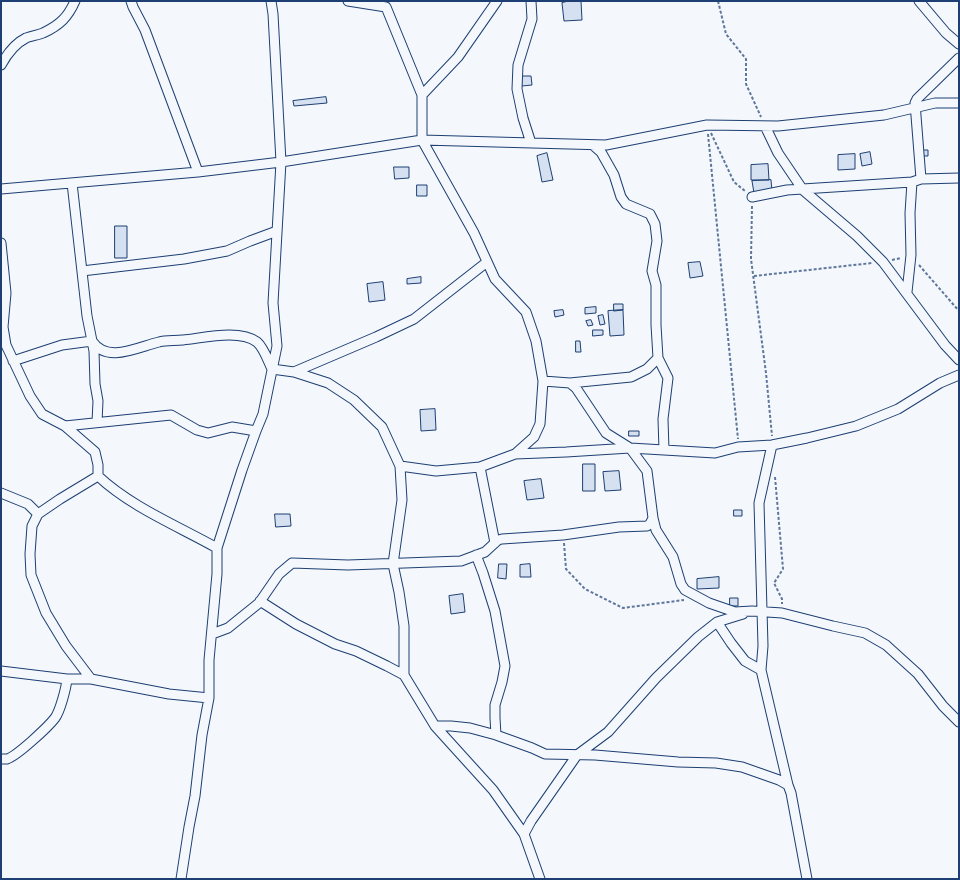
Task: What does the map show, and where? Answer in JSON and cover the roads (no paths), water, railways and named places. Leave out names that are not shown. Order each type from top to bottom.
[{"type":"street","points":[[1,66],[9,51],[25,39],[43,33],[63,20],[70,13],[75,1]]},
{"type":"street","points":[[131,1],[145,30],[198,172]]},
{"type":"street","points":[[181,879],[195,796],[202,735],[209,698],[209,660],[218,574],[217,548],[263,414],[277,346],[273,303],[281,162],[271,1]]},
{"type":"street","points":[[348,1],[386,4],[422,95],[422,140],[474,233],[495,279],[526,312],[536,341],[543,381],[540,424],[534,437],[515,454]]},
{"type":"street","points":[[422,95],[458,57],[497,1]]},
{"type":"street","points":[[531,1],[532,19],[518,65],[517,89],[523,118],[531,143]]},
{"type":"street","points":[[919,1],[946,33],[959,44]]},
{"type":"street","points":[[907,292],[911,255],[910,213],[917,181],[915,103],[917,99],[959,58]]},
{"type":"street","points":[[1,188],[198,172],[281,162],[422,140],[606,145],[707,125],[778,126],[884,115],[915,109],[935,103],[959,103]]},
{"type":"street","points":[[765,126],[778,153],[803,190],[857,236],[883,262],[957,354]]},
{"type":"street","points":[[593,145],[601,152],[614,176],[621,198],[626,204],[650,214],[655,224],[656,241],[652,271],[656,285],[658,358],[668,378],[663,420],[664,450]]},
{"type":"street","points":[[752,197],[787,190],[959,178]]},
{"type":"street","points":[[72,183],[87,316],[92,340],[98,401],[98,422]]},
{"type":"street","points":[[82,271],[184,259],[227,251],[277,231]]},
{"type":"street","points":[[1,243],[6,293],[4,344],[30,396],[42,414],[64,426],[96,452],[98,476],[112,488],[136,504],[217,548]]},
{"type":"street","points":[[294,372],[414,319],[487,262]]},
{"type":"street","points":[[92,340],[95,346],[102,351],[115,354],[160,341],[183,340],[212,336],[251,338],[259,344],[272,369]]},
{"type":"street","points":[[13,361],[62,345],[92,340]]},
{"type":"street","points":[[543,381],[570,384],[630,377],[647,369],[658,358]]},
{"type":"street","points":[[272,369],[294,372],[328,383],[354,400],[382,427],[400,466],[402,500],[393,564],[404,626],[404,675],[435,726],[494,790],[524,834],[540,879]]},
{"type":"street","points":[[400,466],[436,471],[480,467],[515,454],[630,448],[715,453],[738,447],[772,445],[856,426],[898,409],[940,384],[959,375]]},
{"type":"street","points":[[570,384],[576,388],[606,433],[630,448],[647,471],[656,530],[673,557],[681,584],[685,590],[697,598],[736,612],[752,611],[782,613],[865,633],[886,645],[918,674],[943,706],[959,722]]},
{"type":"street","points":[[64,426],[171,415],[196,430],[208,433],[232,428],[256,431]]},
{"type":"street","points":[[772,445],[759,503],[763,646],[761,670],[791,793],[807,879]]},
{"type":"street","points":[[480,467],[495,543]]},
{"type":"street","points":[[91,679],[66,646],[46,613],[31,575],[32,526],[38,514],[98,476]]},
{"type":"street","points":[[1,493],[28,504],[38,514]]},
{"type":"street","points":[[212,634],[228,628],[260,601],[279,574],[292,563],[348,565],[461,561],[485,552],[502,538],[563,535],[619,527],[647,526],[653,518]]},
{"type":"street","points":[[476,555],[495,611],[505,666],[495,705],[496,735]]},
{"type":"street","points":[[260,601],[296,624],[334,644],[356,652],[404,675]]},
{"type":"street","points":[[524,834],[531,821],[577,754],[608,732],[656,678],[717,622],[752,611]]},
{"type":"street","points":[[717,622],[745,661],[761,670]]},
{"type":"street","points":[[1,671],[67,679],[91,679],[169,694],[209,698]]},
{"type":"street","points":[[1,759],[8,759],[22,749],[56,717],[66,689],[67,679]]},
{"type":"street","points":[[435,726],[470,728],[496,735],[545,754],[577,754],[678,762],[716,763],[742,767],[780,780],[788,785]]}]
